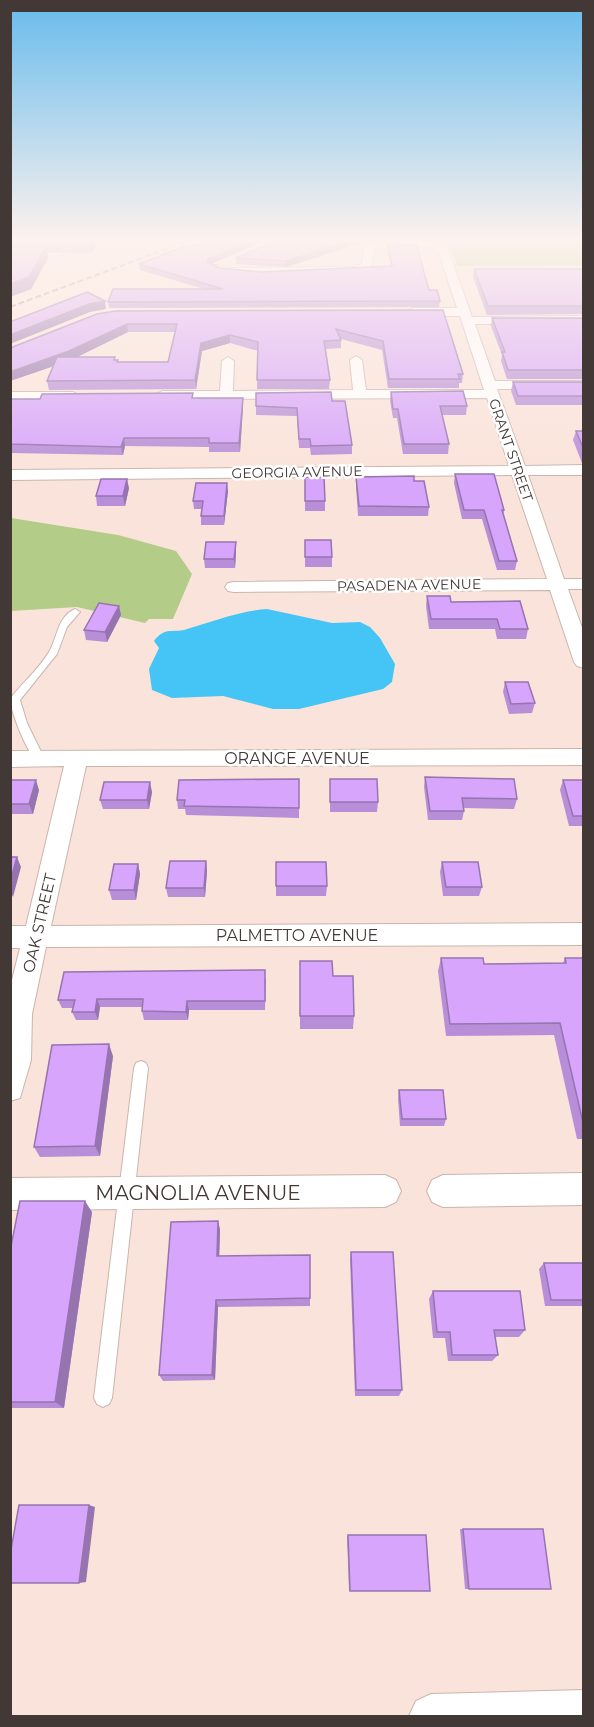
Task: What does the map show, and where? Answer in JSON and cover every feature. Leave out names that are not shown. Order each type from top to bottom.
[{"type":"street","name":"GRANT STREET","points":[[466,319],[584,662]]},
{"type":"street","points":[[542,319],[584,320]]},
{"type":"street","points":[[356,360],[360,394]]},
{"type":"street","points":[[225,395],[228,362]]},
{"type":"street","points":[[142,395],[360,394],[584,385]]},
{"type":"street","points":[[10,396],[82,396]]},
{"type":"street","name":"GEORGIA AVENUE","points":[[10,475],[584,470]]},
{"type":"street","name":"PASADENA AVENUE","points":[[234,587],[584,584]]},
{"type":"street","name":"ORANGE AVENUE","points":[[10,759],[584,757]]},
{"type":"street","name":"OAK STREET","points":[[10,1088],[17,1060],[23,937],[77,758]]},
{"type":"street","name":"PALMETTO AVENUE","points":[[23,937],[584,934]]},
{"type":"street","points":[[443,1191],[584,1189]]},
{"type":"street","name":"MAGNOLIA AVENUE","points":[[10,1194],[385,1191]]},
{"type":"street","points":[[431,1716],[584,1711]]},
{"type":"lane","points":[[39,758],[17,714],[15,700],[54,652],[63,626],[75,612]]},
{"type":"lane","points":[[103,1398],[141,1068]]},
{"type":"green space","points":[[11,518],[118,535],[176,551],[192,574],[173,619],[149,619],[145,623],[77,607],[11,611]]},
{"type":"water","points":[[267,609],[332,623],[360,622],[370,627],[380,638],[395,664],[392,682],[383,689],[299,709],[273,709],[223,696],[172,698],[152,690],[149,669],[159,648],[154,641],[160,635],[236,614]]},
{"type":"building","points":[[19,319],[52,319],[10,335],[10,322]]},
{"type":"building","points":[[85,319],[446,319],[463,374],[458,374],[460,379],[389,379],[383,341],[336,329],[341,340],[324,341],[330,380],[257,380],[258,342],[230,335],[201,343],[195,380],[47,381],[57,357],[115,357],[114,360],[118,360],[117,362],[168,362],[177,324],[127,324],[69,351],[10,372],[10,348]]},
{"type":"building","points":[[492,319],[584,319],[584,370],[508,370],[502,352],[505,352]]},
{"type":"building","points":[[513,382],[584,382],[584,396],[518,396]]},
{"type":"building","points":[[463,391],[467,406],[440,406],[449,444],[404,444],[398,409],[393,409],[391,392]]},
{"type":"building","points":[[331,392],[332,401],[345,401],[352,445],[311,446],[310,439],[299,439],[297,408],[256,406],[256,393]]},
{"type":"building","points":[[193,393],[192,398],[243,398],[239,443],[209,443],[209,438],[124,438],[121,447],[10,444],[10,399],[40,399],[42,394]]},
{"type":"building","points":[[576,431],[584,431],[584,450]]},
{"type":"building","points":[[455,474],[494,474],[517,561],[499,561],[484,510],[464,510]]},
{"type":"building","points":[[414,476],[414,481],[424,481],[429,507],[359,506],[356,477]]},
{"type":"building","points":[[305,477],[324,477],[325,501],[305,501]]},
{"type":"building","points":[[101,479],[127,479],[123,496],[96,496]]},
{"type":"building","points":[[196,483],[227,483],[224,516],[201,516],[203,501],[193,501]]},
{"type":"building","points":[[305,540],[331,540],[332,557],[305,557]]},
{"type":"building","points":[[206,542],[236,542],[234,559],[204,559]]},
{"type":"building","points":[[427,596],[450,596],[451,602],[520,601],[528,629],[500,629],[497,619],[431,619]]},
{"type":"building","points":[[99,603],[119,606],[105,632],[84,630]]},
{"type":"building","points":[[505,682],[528,682],[535,703],[511,704]]},
{"type":"building","points":[[425,777],[514,779],[517,799],[462,798],[464,811],[430,811]]},
{"type":"building","points":[[299,779],[299,808],[184,806],[185,800],[177,800],[179,780]]},
{"type":"building","points":[[330,779],[377,779],[378,802],[330,802]]},
{"type":"building","points":[[10,780],[36,780],[29,804],[10,804]]},
{"type":"building","points":[[563,780],[584,780],[584,816],[573,816]]},
{"type":"building","points":[[104,782],[150,782],[147,800],[100,800]]},
{"type":"building","points":[[10,857],[17,857],[10,882]]},
{"type":"building","points":[[170,861],[206,861],[204,888],[166,888]]},
{"type":"building","points":[[276,862],[326,862],[327,886],[276,886]]},
{"type":"building","points":[[442,862],[478,862],[482,887],[446,887]]},
{"type":"building","points":[[114,864],[138,864],[134,890],[109,890]]},
{"type":"building","points":[[441,958],[483,958],[484,964],[566,963],[565,958],[584,958],[584,1127],[560,1023],[450,1024]]},
{"type":"building","points":[[300,961],[332,961],[333,976],[353,976],[354,1016],[300,1016]]},
{"type":"building","points":[[265,970],[265,1001],[187,1001],[186,1012],[142,1011],[143,999],[97,999],[95,1012],[72,1012],[75,1000],[58,1000],[64,972]]},
{"type":"building","points":[[109,1044],[95,1146],[34,1147],[52,1045]]},
{"type":"building","points":[[399,1090],[443,1090],[446,1119],[402,1119]]},
{"type":"building","points":[[20,1201],[85,1201],[55,1402],[10,1402],[10,1251]]},
{"type":"building","points":[[218,1221],[217,1256],[310,1255],[310,1298],[216,1300],[212,1375],[159,1375],[171,1222]]},
{"type":"building","points":[[351,1252],[393,1252],[402,1390],[356,1390]]},
{"type":"building","points":[[544,1263],[584,1263],[584,1300],[551,1300]]},
{"type":"building","points":[[433,1291],[520,1291],[525,1330],[494,1330],[498,1355],[452,1355],[450,1332],[437,1332]]},
{"type":"building","points":[[19,1505],[89,1505],[79,1583],[10,1583],[10,1555]]},
{"type":"building","points":[[463,1529],[543,1529],[551,1589],[469,1589]]},
{"type":"building","points":[[348,1535],[426,1535],[430,1591],[350,1591]]}]
